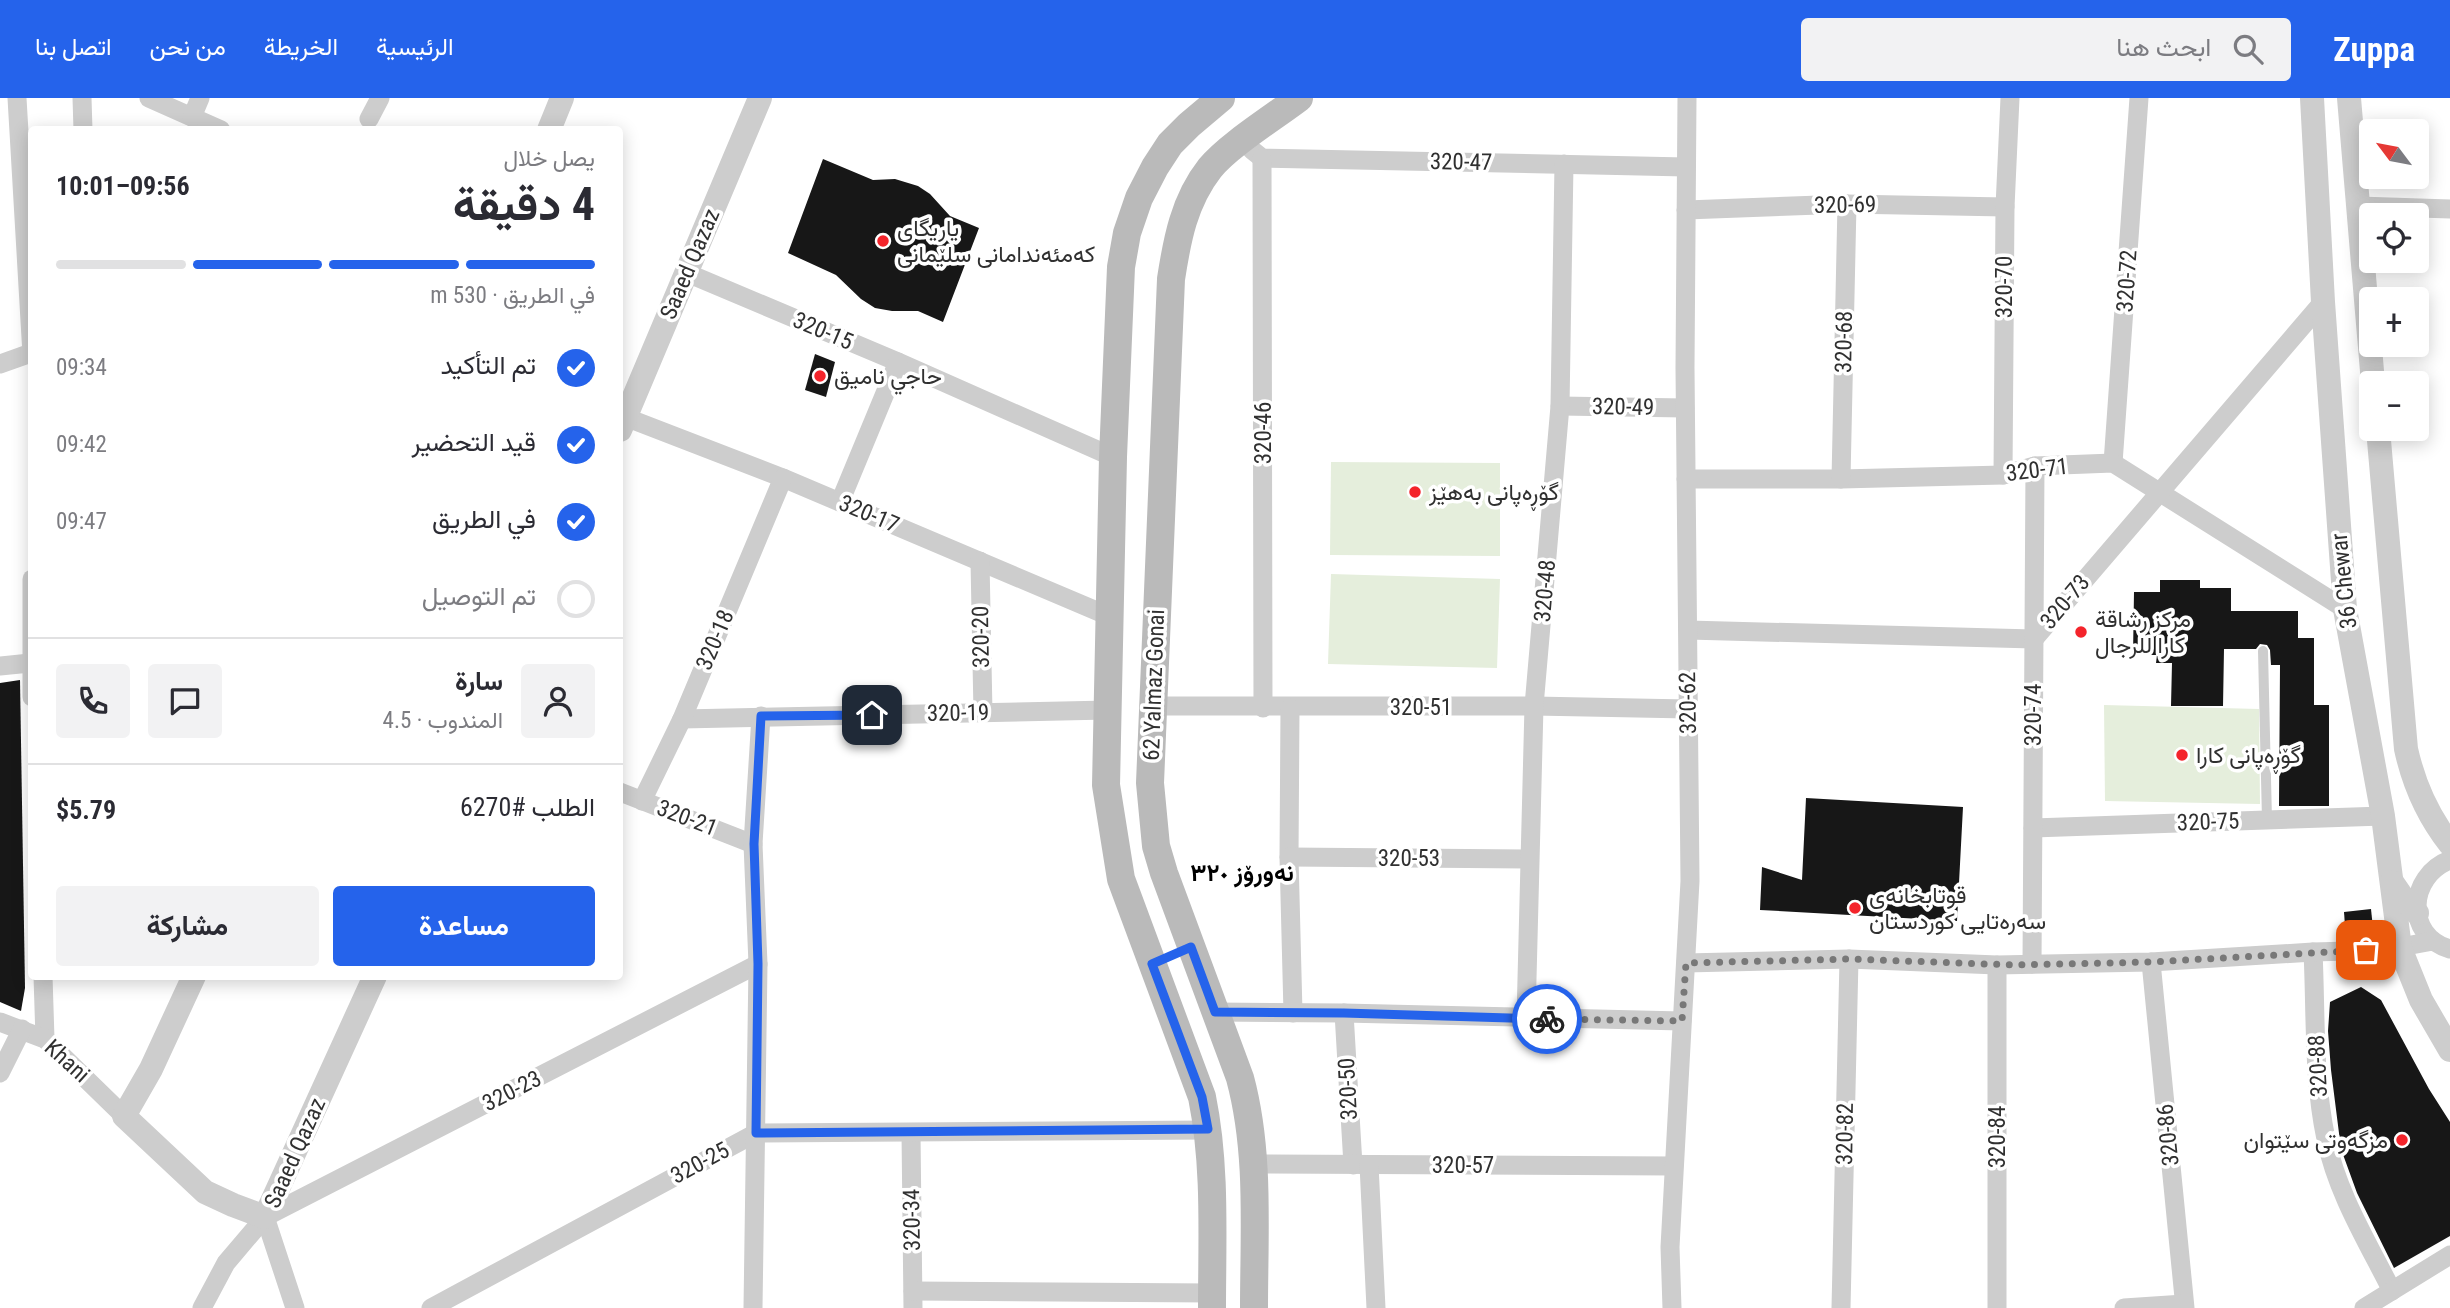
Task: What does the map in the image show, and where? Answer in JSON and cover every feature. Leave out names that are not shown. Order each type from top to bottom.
[{"type":"main road","name":"62 Yalmaz Gonai","points":[[1212,1300],[1212,1192],[1208,1129],[1202,1097],[1121,879],[1106,785],[1113,457],[1121,267],[1127,233],[1139,198],[1170,144],[1221,98]]},
{"type":"main road","name":"62 Yalmaz Gonai","points":[[1254,1308],[1252,1164],[1248,1107],[1156,846],[1150,783],[1173,269],[1183,218],[1211,167],[1252,149],[1299,98]]},
{"type":"main road","points":[[1152,964],[1191,947]]},
{"type":"street","points":[[17,98],[28,250]]},
{"type":"street","points":[[82,98],[83,126]]},
{"type":"street","points":[[149,98],[211,126]]},
{"type":"street","points":[[192,117],[200,98]]},
{"type":"street","points":[[369,119],[380,98]]},
{"type":"street","points":[[551,126],[562,98]]},
{"type":"street","name":"Saaed Qazaz","points":[[623,421],[760,98]]},
{"type":"street","name":"320-62","points":[[1671,1308],[1670,1247],[1690,881],[1685,408],[1686,98]]},
{"type":"street","name":"320-70","points":[[2003,475],[2005,207],[2010,98]]},
{"type":"street","name":"320-72","points":[[2113,463],[2139,98]]},
{"type":"street","name":"36 Chewar","points":[[2312,98],[2323,302],[2345,610],[2383,817],[2400,948],[2421,1000],[2450,1050]]},
{"type":"street","points":[[2349,98],[2360,203]]},
{"type":"street","name":"320-47","points":[[1252,149],[1686,167]]},
{"type":"street","name":"320-46","points":[[1252,149],[1263,708]]},
{"type":"street","name":"320-48","points":[[1526,1018],[1534,706],[1560,406],[1563,164]]},
{"type":"street","name":"320-69","points":[[1686,210],[1847,204],[2005,207]]},
{"type":"street","name":"320-68","points":[[1841,479],[1847,204]]},
{"type":"street","points":[[2429,208],[2450,209]]},
{"type":"street","name":"320-15","points":[[687,273],[1113,457]]},
{"type":"street","points":[[2365,273],[2373,371]]},
{"type":"street","name":"320-73","points":[[1688,630],[2034,639],[2323,302]]},
{"type":"street","points":[[0,363],[28,355]]},
{"type":"street","points":[[840,502],[898,362]]},
{"type":"street","name":"320-49","points":[[1560,406],[1685,408]]},
{"type":"street","name":"320-17","points":[[623,423],[783,478],[1111,617]]},
{"type":"street","points":[[2379,441],[2406,749],[2410,770],[2426,808],[2450,844]]},
{"type":"street","points":[[2113,463],[2345,610]]},
{"type":"street","name":"320-71","points":[[1686,479],[2003,475],[2035,466],[2113,463]]},
{"type":"street","name":"320-74","points":[[2032,964],[2035,466]]},
{"type":"street","name":"320-18","points":[[642,800],[682,719],[783,478]]},
{"type":"street","name":"320-20","points":[[980,561],[983,713]]},
{"type":"street","points":[[0,667],[28,663]]},
{"type":"street","name":"320-51","points":[[1153,706],[1534,706],[1688,709]]},
{"type":"street","points":[[1290,708],[1289,857],[1293,1013]]},
{"type":"street","name":"320-19","points":[[682,719],[1108,710]]},
{"type":"street","points":[[753,1308],[758,964],[754,844],[761,716]]},
{"type":"street","name":"320-21","points":[[623,793],[754,844]]},
{"type":"street","name":"320-75","points":[[2033,828],[2383,817]]},
{"type":"street","name":"320-53","points":[[1289,857],[1529,859]]},
{"type":"street","points":[[2442,945],[2423,929],[2417,913],[2417,897],[2423,881],[2433,869],[2450,860]]},
{"type":"street","points":[[2392,881],[2417,913]]},
{"type":"street","points":[[1686,963],[1849,959],[1997,965],[2151,962],[2442,945]]},
{"type":"street","name":"320-88","points":[[2313,952],[2319,1093],[2326,1141],[2340,1186],[2392,1291]]},
{"type":"street","name":"320-82","points":[[1840,1308],[1849,959]]},
{"type":"street","name":"320-86","points":[[2151,962],[2185,1306]]},
{"type":"street","name":"320-23","points":[[265,1217],[758,964]]},
{"type":"street","name":"320-84","points":[[1997,965],[1997,1308]]},
{"type":"street","points":[[43,980],[45,1039]]},
{"type":"street","points":[[124,1115],[151,1069],[192,980]]},
{"type":"street","name":"Saaed Qazaz","points":[[124,1115],[205,1192],[265,1217],[373,980]]},
{"type":"street","points":[[1215,1012],[1682,1021]]},
{"type":"street","name":"320-50","points":[[1344,1013],[1376,1308]]},
{"type":"street","name":"Khani","points":[[0,1022],[45,1039],[124,1115]]},
{"type":"street","points":[[0,1073],[22,1029]]},
{"type":"street","name":"320-25","points":[[431,1308],[756,1133],[1208,1129]]},
{"type":"street","name":"320-34","points":[[911,1133],[913,1299]]},
{"type":"street","name":"320-57","points":[[1252,1164],[1674,1166]]},
{"type":"street","points":[[202,1308],[226,1263],[265,1217]]},
{"type":"street","points":[[265,1217],[295,1308]]},
{"type":"street","points":[[2364,1308],[2450,1255]]},
{"type":"street","points":[[913,1299],[1212,1300]]},
{"type":"street","points":[[2124,1308],[2185,1306]]},
{"type":"lane","points":[[2263,650],[2267,820]]},
{"type":"green space","name":"گۆڕەپانی بەهێز","points":[[1331,462],[1500,463],[1500,556],[1330,555]]},
{"type":"green space","points":[[1331,574],[1500,579],[1497,668],[1328,664]]},
{"type":"green space","name":"گۆڕەپانی کارا","points":[[2104,705],[2259,709],[2260,804],[2105,801]]},
{"type":"building","name":"یاریگای کەمئەندامانی سلێمانی","points":[[823,159],[873,180],[895,179],[918,186],[930,194],[950,216],[979,228],[943,322],[918,311],[875,308],[861,299],[836,275],[788,253]]},
{"type":"building","name":"حاجي ناميق","points":[[815,354],[835,362],[826,397],[805,390]]},
{"type":"building","points":[[2160,580],[2200,580],[2200,588],[2231,588],[2231,611],[2298,611],[2298,638],[2314,638],[2314,705],[2329,705],[2329,806],[2279,806],[2280,665],[2271,665],[2267,645],[2260,644],[2256,649],[2224,649],[2223,706],[2171,706],[2172,663],[2156,663],[2157,655],[2133,655],[2134,592],[2160,592]]},
{"type":"building","points":[[20,680],[25,988],[21,1011],[0,1002],[0,683]]},
{"type":"building","points":[[1806,798],[1963,807],[1957,921],[1760,910],[1762,867],[1802,880]]},
{"type":"building","points":[[2371,909],[2374,938],[2346,939],[2344,912]]},
{"type":"building","points":[[2361,987],[2381,1000],[2450,1122],[2450,1236],[2394,1268],[2357,1193],[2341,1149],[2331,1070],[2328,1031],[2330,1002]]},
{"type":"way so far","points":[[1547,1019],[1682,1021],[1686,963],[1849,959],[2015,965],[2151,962],[2366,950]]},
{"type":"place","name":"یاریگای کەمئەندامانی سلێمانی","points":[[883,241]]},
{"type":"place","name":"حاجي ناميق","points":[[820,376]]},
{"type":"place","name":"گۆڕەپانی بەهێز","points":[[1415,492]]},
{"type":"place","name":"مركز رشاقة كارا للرجال","points":[[2081,632]]},
{"type":"place","name":"گۆڕەپانی کارا","points":[[2182,755]]},
{"type":"place","name":"قوتابخانەی سەرەتایی کوردستان","points":[[1855,908]]},
{"type":"place","name":"مزگەوتی سێتوان","points":[[2402,1140]]},
{"type":"district","name":"نەورۆز ٣٢٠","points":[[1242,873]]},
{"type":"route","points":[[872,715],[761,716],[754,844],[758,964],[756,1133],[1208,1129],[1202,1097],[1152,964],[1191,947],[1215,1012],[1547,1019]]}]
